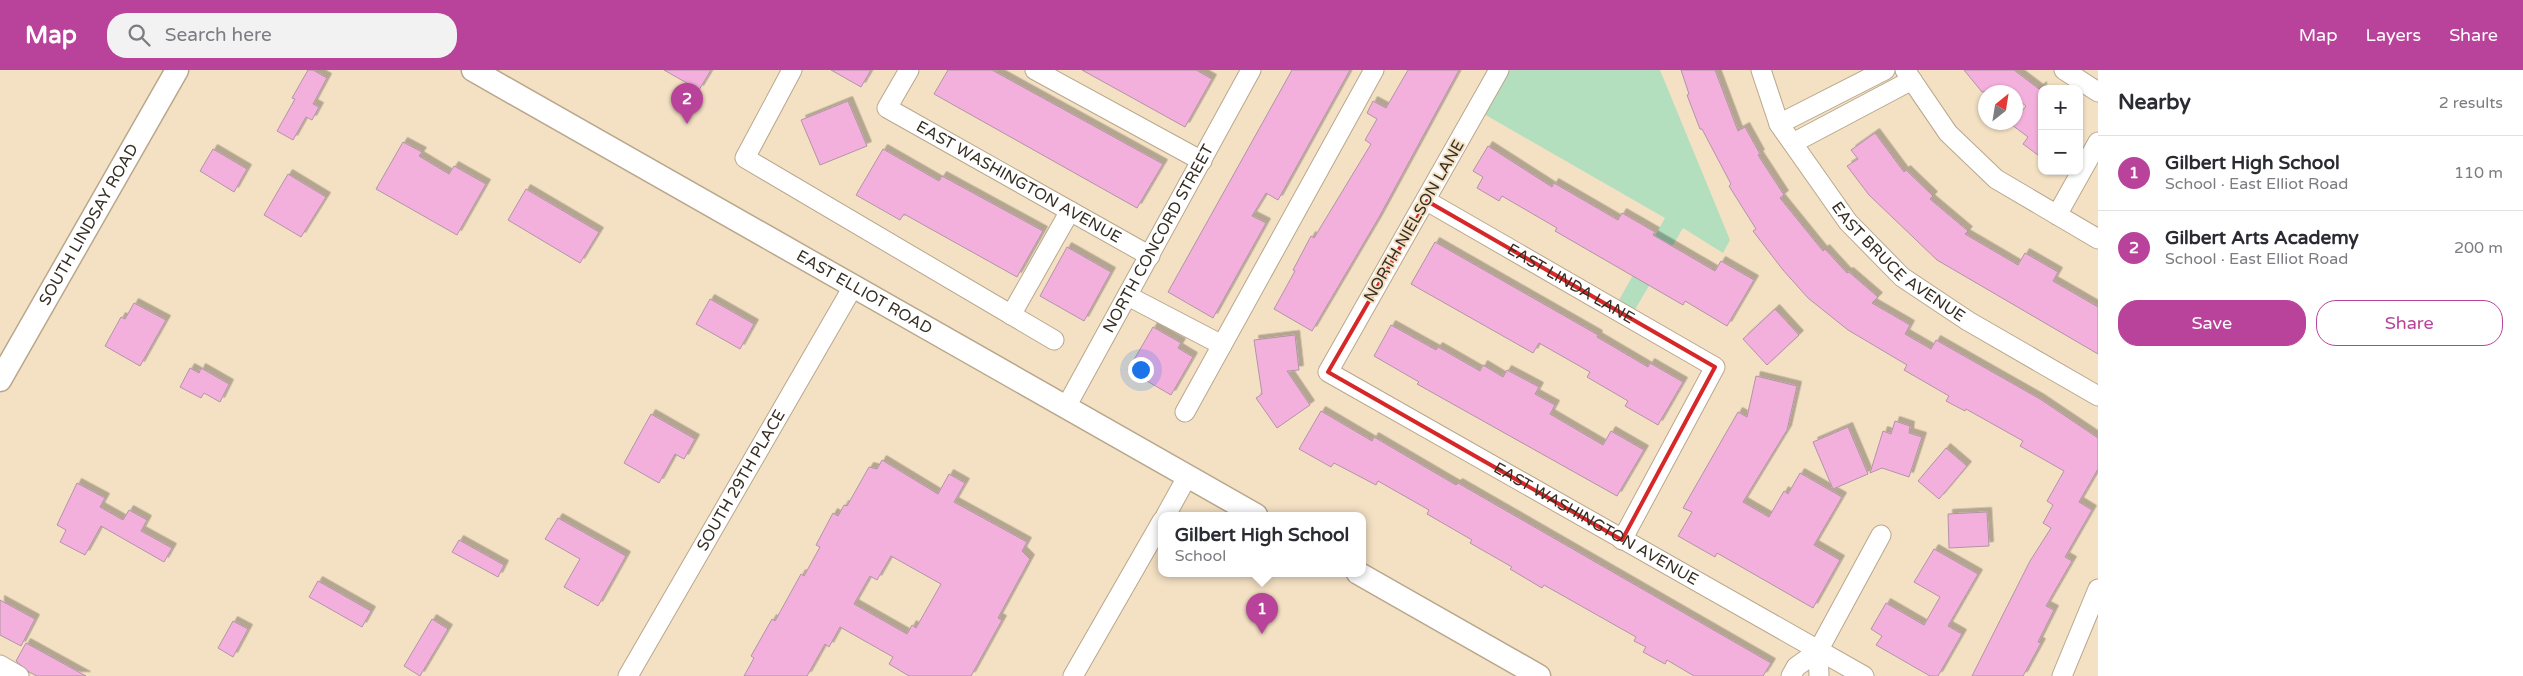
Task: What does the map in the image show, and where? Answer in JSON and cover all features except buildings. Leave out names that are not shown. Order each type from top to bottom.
[{"type":"main road","name":"SOUTH LINDSAY ROAD","points":[[0,380],[177,70]]},
{"type":"main road","name":"EAST ELLIOT ROAD","points":[[473,70],[1251,512]]},
{"type":"main road","points":[[1365,577],[1538,676]]},
{"type":"street","points":[[792,70],[745,158],[1054,340]]},
{"type":"street","name":"EAST WASHINGTON AVENUE","points":[[909,70],[887,108],[1150,256]]},
{"type":"street","points":[[1036,70],[1202,161]]},
{"type":"street","name":"NORTH CONCORD STREET","points":[[1066,407],[1251,70]]},
{"type":"street","points":[[1185,412],[1374,70]]},
{"type":"street","name":"NORTH NIELSON LANE","points":[[1328,372],[1499,70]]},
{"type":"street","name":"EAST BRUCE AVENUE","points":[[1761,70],[1779,124],[1848,222],[1902,277],[1968,322],[2098,396]]},
{"type":"street","points":[[1779,124],[1885,70]]},
{"type":"street","points":[[2064,70],[2098,92]]},
{"type":"street","points":[[1793,143],[1909,75],[1948,133],[1996,179],[2098,239]]},
{"type":"street","points":[[2057,215],[2098,142]]},
{"type":"street","name":"EAST LINDA LANE","points":[[1426,201],[1715,367],[1622,540]]},
{"type":"street","points":[[1011,315],[1070,211]]},
{"type":"street","name":"SOUTH 29TH PLACE","points":[[628,676],[854,285]]},
{"type":"street","points":[[1128,296],[1222,345]]},
{"type":"street","name":"EAST WASHINGTON AVENUE","points":[[1328,372],[1864,676]]},
{"type":"street","points":[[1168,512],[1188,477]]},
{"type":"street","points":[[1074,676],[1158,529]]},
{"type":"street","points":[[1791,676],[1796,667],[1818,650],[1881,536]]},
{"type":"street","points":[[2062,676],[2098,589]]},
{"type":"street","points":[[1818,650],[1819,676]]},
{"type":"street","points":[[0,665],[19,676]]},
{"type":"highlighted area","points":[[1427,201],[1715,367],[1622,540],[1328,372]]},
{"type":"green space","points":[[1499,70],[1660,70],[1730,240],[1723,253],[1683,228],[1630,318],[1614,309],[1665,218],[1477,110]]},
{"type":"place","name":"Gilbert Arts Academy","points":[[687,124]]},
{"type":"place","name":"Gilbert High School","points":[[1262,634]]}]
